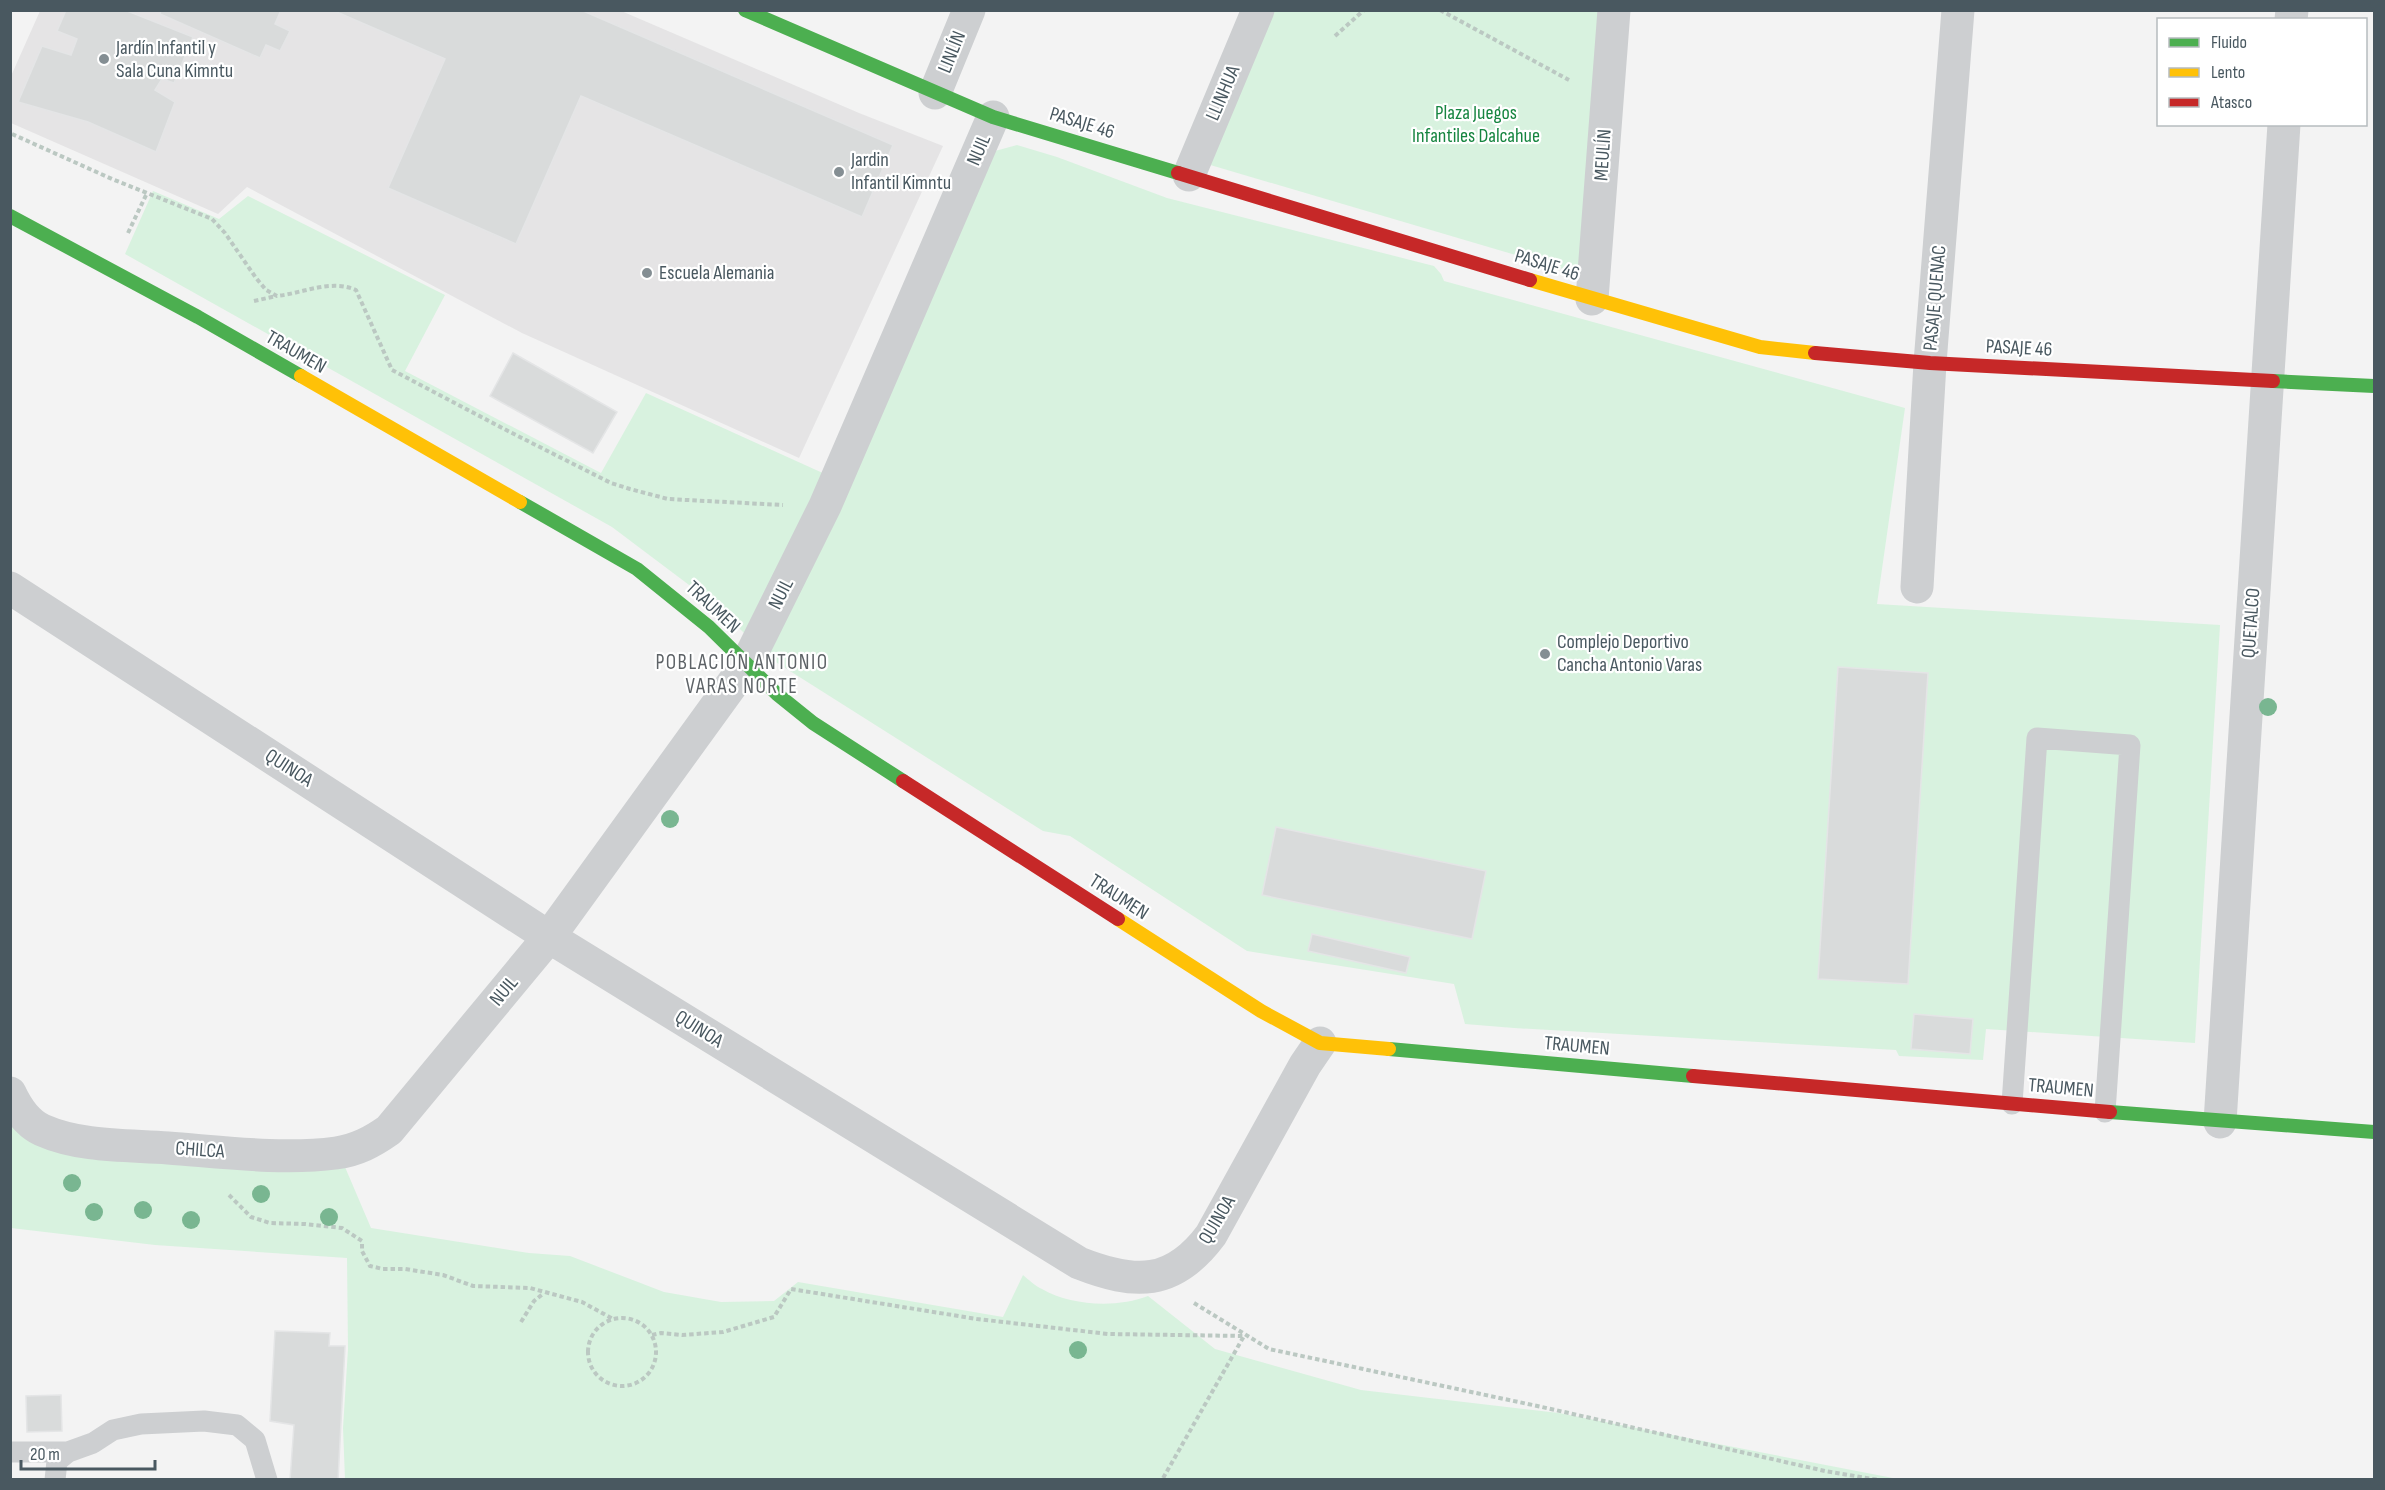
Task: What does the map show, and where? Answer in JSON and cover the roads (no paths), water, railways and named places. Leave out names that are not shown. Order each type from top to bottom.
[{"type":"street","name":"PASAJE 46","points":[[745,10],[993,117],[1592,299],[1760,346],[1785,351],[1930,363],[2374,386]]},
{"type":"street","name":"LINLÍN","points":[[935,93],[969,10]]},
{"type":"street","name":"LLINHUA","points":[[1189,175],[1258,10]]},
{"type":"street","name":"MEULÍN","points":[[1592,299],[1614,10]]},
{"type":"street","name":"PASAJE QUENAC","points":[[1917,587],[1930,363],[1958,10]]},
{"type":"street","name":"NUIL","points":[[389,1130],[549,937],[746,665],[825,506],[993,117]]},
{"type":"street","name":"QUETALCO","points":[[2220,1122],[2284,126]]},
{"type":"street","name":"TRAUMEN","points":[[10,216],[198,317],[637,568],[709,627],[777,694],[813,723],[1261,1011],[1320,1043],[2220,1122],[2374,1132]]},
{"type":"street","name":"QUINOA","points":[[10,588],[549,937],[1079,1263],[1106,1274],[1153,1277],[1173,1269],[1196,1255],[1211,1235],[1305,1065],[1320,1043]]},
{"type":"street","name":"CHILCA","points":[[13,1099],[28,1120],[40,1129],[67,1139],[219,1152],[296,1155],[336,1153],[365,1147],[389,1130]]},
{"type":"lane","points":[[2012,1104],[2037,738],[2130,745],[2105,1112]]},
{"type":"lane","points":[[54,1479],[57,1461],[68,1452],[93,1443],[113,1430],[141,1424],[204,1421],[237,1425],[255,1440],[267,1479]]},
{"type":"lane","points":[[10,1452],[68,1452]]},
{"type":"place","name":"Jardín Infantil y Sala Cuna Kimntu","points":[[104,59]]},
{"type":"place","name":"Jardin Infantil Kimntu","points":[[839,172]]},
{"type":"place","name":"Escuela Alemania","points":[[647,273]]},
{"type":"place","name":"Complejo Deportivo Cancha Antonio Varas","points":[[1545,654]]},
{"type":"district","name":"POBLACIÓN ANTONIO VARAS NORTE","points":[[742,674]]},
{"type":"park label","name":"Plaza Juegos Infantiles Dalcahue","points":[[1476,124]]}]
